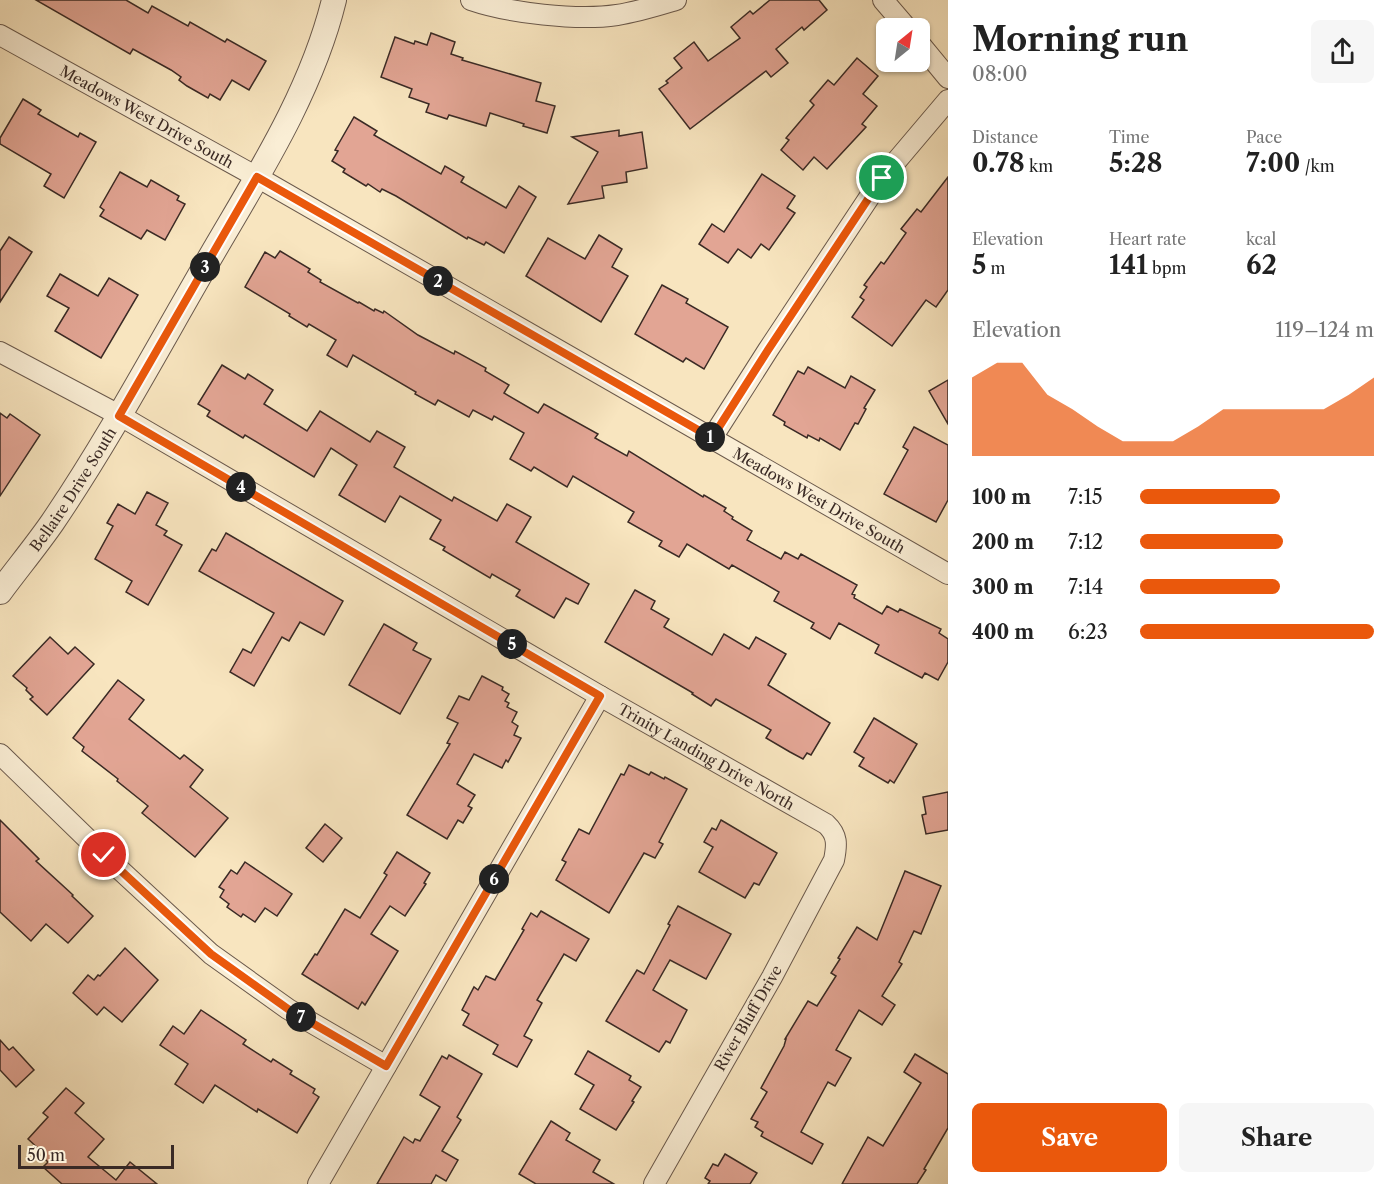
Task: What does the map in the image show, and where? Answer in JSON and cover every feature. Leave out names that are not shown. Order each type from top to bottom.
[{"type":"street","name":"Bellaire Drive South","points":[[0,592],[51,523],[119,416],[257,177],[299,98],[326,33],[334,0]]},
{"type":"street","points":[[471,0],[486,5],[551,16],[615,15],[649,9],[676,0]]},
{"type":"street","points":[[883,0],[898,18]]},
{"type":"street","name":"Meadows West Drive South","points":[[0,35],[257,177],[948,574]]},
{"type":"street","points":[[930,56],[948,78]]},
{"type":"street","points":[[712,438],[882,178],[948,100]]},
{"type":"street","name":"Trinity Landing Drive North","points":[[0,352],[119,416],[600,696],[826,824],[833,830],[836,850]]},
{"type":"street","points":[[318,1184],[600,696]]},
{"type":"street","points":[[0,754],[211,954],[288,1009],[386,1066]]},
{"type":"street","name":"River Bluff Drive","points":[[654,1184],[772,978],[834,861],[836,850]]},
{"type":"building","points":[[36,0],[126,0],[148,13],[152,6],[188,26],[190,22],[225,42],[227,39],[266,61],[249,90],[232,80],[220,100],[210,94],[208,98],[179,80],[181,77],[171,70],[133,49],[130,54]]},
{"type":"building","points":[[770,0],[819,0],[827,10],[804,30],[802,27],[776,49],[788,63],[771,77],[766,71],[690,129],[659,89],[682,68],[674,58],[694,42],[708,61],[740,38],[731,27],[750,11],[753,14]]},
{"type":"building","points":[[431,33],[455,42],[451,54],[463,58],[462,60],[541,83],[536,101],[555,106],[547,133],[490,113],[486,126],[449,115],[447,119],[426,112],[429,104],[409,97],[412,89],[381,77],[395,37],[414,44],[415,41],[427,45]]},
{"type":"building","points":[[857,58],[878,76],[863,94],[877,106],[862,124],[866,127],[827,169],[814,157],[803,170],[781,150],[789,140],[786,138],[814,105],[810,101],[828,80],[834,85]]},
{"type":"building","points":[[23,99],[41,110],[38,114],[78,137],[80,133],[96,142],[64,198],[44,186],[51,174],[0,144],[0,138]]},
{"type":"building","points":[[354,117],[377,131],[374,135],[441,174],[445,166],[464,177],[461,182],[506,208],[519,186],[536,197],[504,253],[486,242],[484,245],[468,237],[467,239],[396,196],[382,189],[380,192],[368,184],[366,186],[343,172],[345,169],[332,161],[338,151],[335,150]]},
{"type":"building","points":[[619,130],[619,136],[642,132],[647,168],[626,172],[627,182],[602,186],[604,198],[568,204],[598,152],[572,137]]},
{"type":"building","points":[[120,172],[147,187],[151,180],[179,196],[177,200],[185,204],[165,240],[147,230],[141,239],[100,216],[104,210],[100,207]]},
{"type":"building","points":[[762,174],[795,196],[787,208],[795,213],[769,250],[761,244],[751,258],[738,249],[728,263],[699,244],[712,224],[724,232]]},
{"type":"building","points":[[948,177],[948,290],[936,307],[926,300],[892,346],[852,317],[864,300],[860,297],[867,287],[864,285],[881,262],[884,264],[906,233],[901,229],[917,209],[921,212]]},
{"type":"building","points":[[599,235],[622,249],[612,267],[628,276],[601,322],[526,276],[548,238],[585,259]]},
{"type":"building","points":[[9,237],[32,252],[0,302],[0,251]]},
{"type":"building","points":[[280,251],[310,269],[308,272],[321,280],[320,282],[374,311],[375,309],[383,313],[384,311],[418,335],[486,368],[485,371],[509,385],[504,393],[538,413],[544,404],[598,434],[595,438],[627,456],[629,451],[703,497],[704,495],[726,508],[724,511],[733,517],[732,519],[752,531],[747,540],[781,559],[785,552],[798,559],[801,554],[857,585],[852,594],[855,595],[854,598],[882,614],[887,606],[898,612],[900,609],[941,629],[939,633],[948,639],[948,662],[938,680],[925,673],[922,678],[875,653],[879,645],[839,623],[830,639],[811,628],[814,623],[774,601],[779,592],[732,565],[729,569],[687,544],[679,557],[659,546],[662,541],[628,522],[634,512],[573,476],[567,487],[534,467],[531,471],[510,459],[524,433],[494,416],[492,420],[473,410],[469,417],[438,400],[435,405],[353,355],[347,367],[327,355],[336,340],[309,324],[307,327],[245,287],[265,252],[275,258]]},
{"type":"building","points":[[60,274],[98,296],[109,278],[138,295],[101,358],[55,331],[69,308],[47,296]]},
{"type":"building","points":[[662,285],[688,299],[686,303],[728,327],[704,369],[686,358],[683,362],[635,334]]},
{"type":"building","points":[[222,365],[245,379],[248,374],[273,390],[264,404],[307,431],[320,411],[370,442],[377,431],[405,447],[394,467],[452,501],[454,497],[497,521],[507,504],[531,517],[516,542],[589,584],[578,604],[566,598],[554,618],[516,596],[520,590],[492,574],[490,578],[443,550],[445,547],[430,539],[441,520],[400,496],[385,522],[339,495],[357,465],[331,448],[314,477],[245,435],[243,438],[207,416],[210,411],[198,404]]},
{"type":"building","points":[[808,367],[845,388],[851,376],[875,390],[858,424],[855,423],[840,450],[820,438],[819,441],[808,435],[807,438],[784,425],[785,422],[773,415],[798,371],[804,374]]},
{"type":"building","points":[[948,380],[948,424],[929,391]]},
{"type":"building","points":[[0,413],[7,418],[10,414],[40,435],[0,496]]},
{"type":"building","points":[[914,427],[948,445],[948,500],[936,522],[884,494],[908,450],[903,447]]},
{"type":"building","points":[[147,492],[168,503],[156,525],[167,531],[164,535],[182,545],[148,605],[126,592],[132,581],[95,559],[113,526],[107,523],[118,504],[135,514]]},
{"type":"building","points":[[226,533],[343,601],[324,635],[300,622],[289,641],[282,637],[254,686],[230,672],[243,649],[251,653],[274,613],[199,571],[212,549],[216,551]]},
{"type":"building","points":[[635,590],[655,601],[651,609],[669,619],[664,627],[712,655],[724,634],[749,649],[756,637],[786,654],[768,685],[830,723],[811,755],[807,753],[803,759],[790,752],[766,738],[771,730],[716,699],[711,706],[693,693],[605,642]]},
{"type":"building","points":[[384,624],[417,643],[413,650],[431,659],[400,714],[349,685]]},
{"type":"building","points":[[50,637],[68,654],[75,647],[94,664],[47,715],[30,699],[33,697],[26,690],[27,688],[13,676]]},
{"type":"building","points":[[482,676],[503,687],[502,690],[509,694],[505,701],[509,703],[507,707],[517,712],[512,722],[518,726],[514,735],[521,738],[508,762],[506,760],[502,768],[474,754],[457,784],[475,795],[468,806],[472,808],[463,823],[458,820],[447,839],[407,815],[450,744],[447,743],[458,723],[447,718],[459,696],[469,700]]},
{"type":"building","points":[[118,680],[144,700],[129,719],[180,759],[184,755],[203,770],[190,787],[228,818],[195,857],[142,813],[148,806],[82,751],[84,747],[73,738]]},
{"type":"building","points":[[874,718],[917,744],[894,783],[890,780],[888,783],[859,766],[864,758],[854,752]]},
{"type":"building","points":[[629,765],[649,775],[651,772],[664,779],[665,777],[687,789],[659,842],[663,844],[655,858],[644,853],[609,913],[556,880],[566,862],[562,860],[579,829],[589,834],[621,774],[624,775]]},
{"type":"building","points":[[948,792],[948,830],[926,834],[922,815],[926,814],[923,797]]},
{"type":"building","points":[[0,820],[39,859],[36,861],[93,916],[68,943],[46,924],[31,941],[0,912]]},
{"type":"building","points":[[721,820],[777,853],[759,885],[754,883],[745,898],[699,872],[713,847],[704,842],[712,828],[716,830]]},
{"type":"building","points":[[325,824],[342,838],[323,862],[306,848]]},
{"type":"building","points":[[397,852],[430,873],[424,883],[426,884],[405,916],[390,906],[371,934],[398,951],[365,1005],[362,1002],[358,1009],[302,974],[315,954],[317,955],[345,909],[360,918],[387,875],[384,873]]},
{"type":"building","points":[[245,862],[292,894],[277,916],[265,908],[255,922],[243,914],[241,917],[227,907],[229,904],[220,897],[224,890],[219,887],[231,870],[237,874]]},
{"type":"building","points":[[905,871],[941,886],[921,934],[914,931],[899,962],[902,964],[882,996],[895,1005],[882,1025],[859,1010],[836,1050],[851,1058],[835,1086],[828,1082],[801,1132],[823,1144],[812,1164],[761,1136],[763,1132],[755,1127],[758,1122],[751,1119],[767,1092],[761,1088],[784,1046],[785,1039],[808,1001],[817,1006],[836,976],[831,973],[857,927],[877,940]]},
{"type":"building","points":[[678,906],[731,934],[706,979],[670,960],[653,990],[687,1010],[670,1043],[666,1041],[659,1052],[606,1021],[637,970],[644,974]]},
{"type":"building","points":[[541,911],[589,939],[576,961],[564,954],[537,1000],[542,1003],[524,1036],[532,1040],[517,1067],[493,1054],[498,1045],[463,1025],[469,1014],[462,1010],[474,987],[478,990],[486,976],[495,980],[524,930],[522,929],[531,913],[537,917]]},
{"type":"building","points":[[125,948],[158,980],[122,1022],[104,1007],[97,1015],[73,993],[88,975],[94,980],[98,975],[100,976]]},
{"type":"building","points":[[201,1010],[246,1040],[243,1044],[271,1062],[273,1059],[292,1071],[290,1074],[315,1089],[313,1093],[319,1097],[297,1133],[258,1109],[257,1112],[215,1085],[203,1103],[175,1084],[188,1064],[160,1045],[173,1026],[184,1034]]},
{"type":"building","points":[[0,1040],[9,1050],[13,1047],[34,1070],[16,1087],[0,1070]]},
{"type":"building","points":[[588,1051],[631,1076],[629,1080],[641,1087],[616,1130],[580,1109],[594,1085],[575,1074]]},
{"type":"building","points":[[915,1054],[948,1074],[948,1128],[924,1169],[926,1170],[917,1184],[842,1184],[868,1137],[883,1146],[921,1083],[904,1072]]},
{"type":"building","points":[[449,1055],[482,1074],[457,1117],[461,1120],[442,1151],[458,1160],[446,1181],[436,1175],[431,1184],[377,1184],[404,1137],[413,1143],[415,1139],[420,1141],[440,1107],[420,1095],[442,1056],[447,1059]]},
{"type":"building","points":[[66,1088],[84,1103],[75,1113],[104,1139],[88,1157],[116,1180],[130,1162],[157,1184],[62,1184],[43,1167],[48,1162],[38,1153],[40,1150],[28,1139],[48,1117],[43,1113]]},
{"type":"building","points":[[551,1121],[570,1133],[566,1140],[600,1160],[593,1172],[614,1184],[536,1184],[519,1174]]},
{"type":"building","points":[[725,1154],[757,1173],[750,1184],[708,1184],[710,1181],[705,1178],[713,1164],[718,1166]]},
{"type":"route","points":[[104,855],[211,954],[288,1009],[386,1066],[600,696],[119,416],[257,177],[712,438],[882,178]]}]
